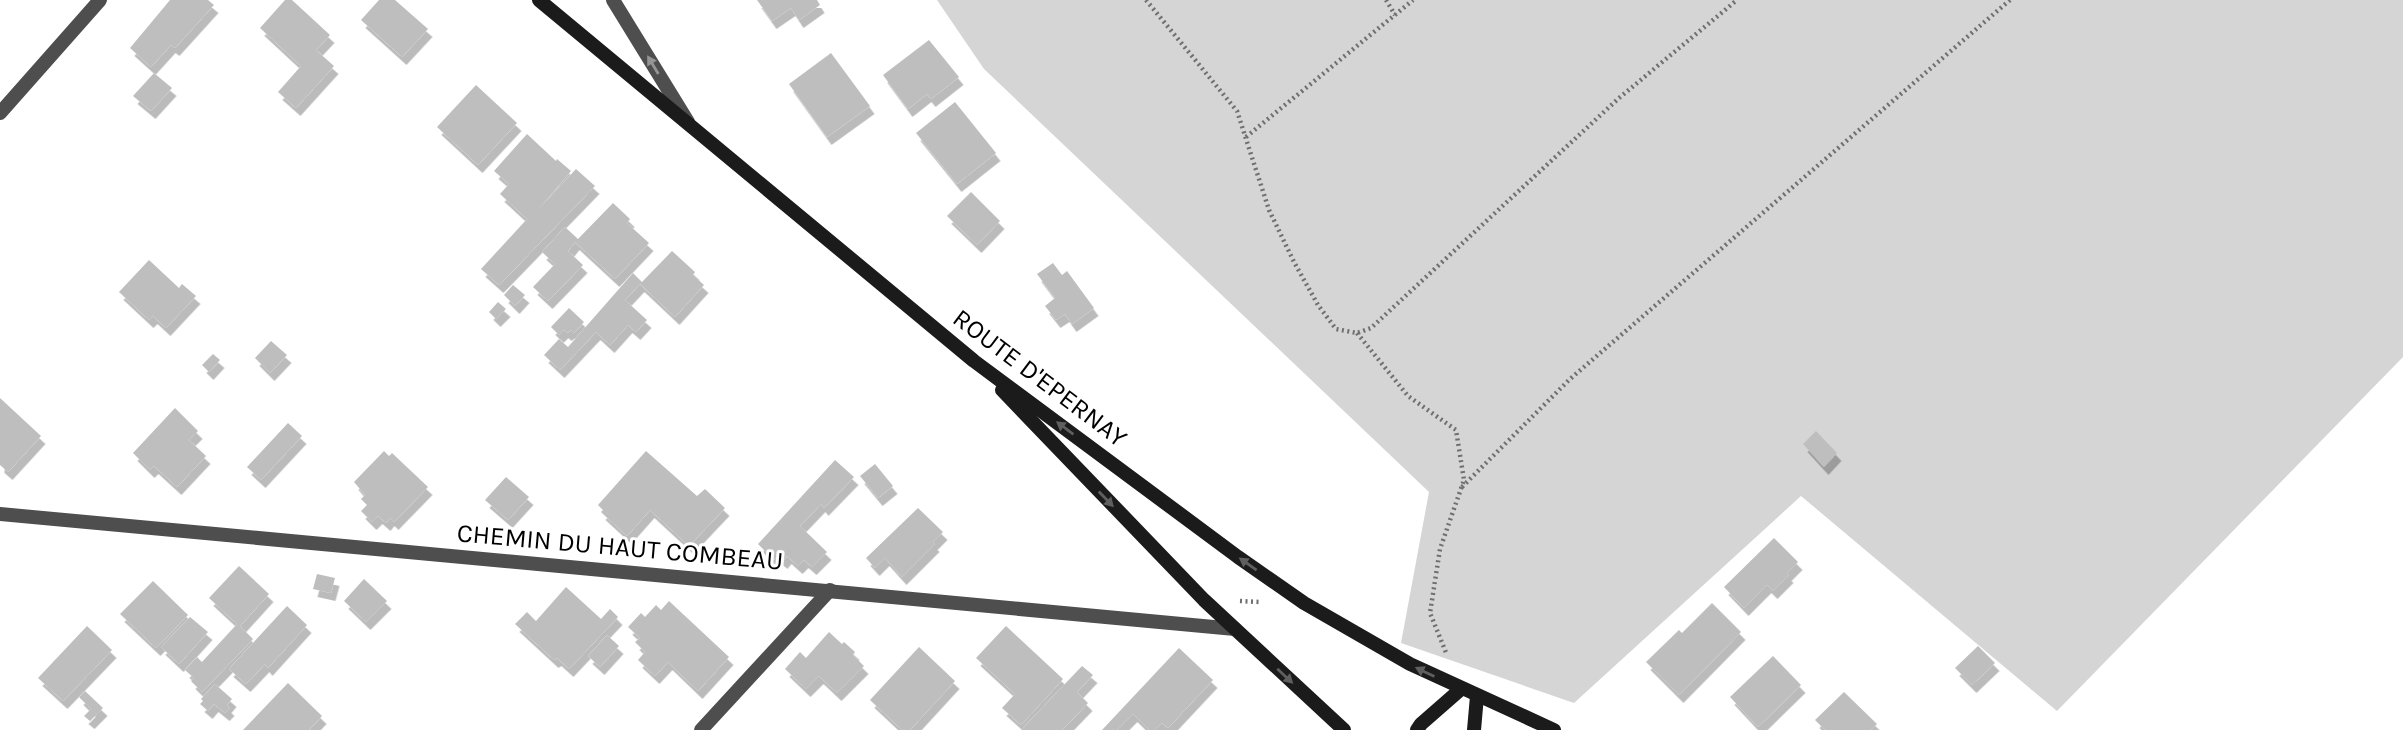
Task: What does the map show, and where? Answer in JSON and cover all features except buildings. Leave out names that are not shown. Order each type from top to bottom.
[{"type":"main road","name":"ROUTE D'EPERNAY","points":[[538,0],[974,361],[1238,557],[1304,603],[1410,664],[1461,690],[1555,730]]},
{"type":"main road","points":[[974,361],[1194,590],[1345,730]]},
{"type":"main road","points":[[1417,730],[1461,690]]},
{"type":"main road","points":[[1474,730],[1477,696]]},
{"type":"street","points":[[0,113],[100,0]]},
{"type":"street","points":[[613,0],[688,124]]},
{"type":"street","name":"CHEMIN DU HAUT COMBEAU","points":[[0,514],[1235,629]]},
{"type":"street","points":[[702,730],[830,590]]},
{"type":"path","points":[[1146,0],[1237,111],[1269,209],[1318,305],[1336,329],[1357,333],[1370,328],[1619,98],[1737,0]]},
{"type":"path","points":[[1386,0],[1395,15]]},
{"type":"path","points":[[1246,137],[1413,0]]},
{"type":"path","points":[[1462,487],[1570,379],[2010,0]]},
{"type":"path","points":[[1357,333],[1408,396],[1456,430],[1464,480],[1440,549],[1430,612],[1461,690]]},
{"type":"shaded area","points":[[937,0],[2403,0],[2403,357],[2057,711],[1801,496],[1574,703],[1401,643],[1429,492],[984,69]]}]
